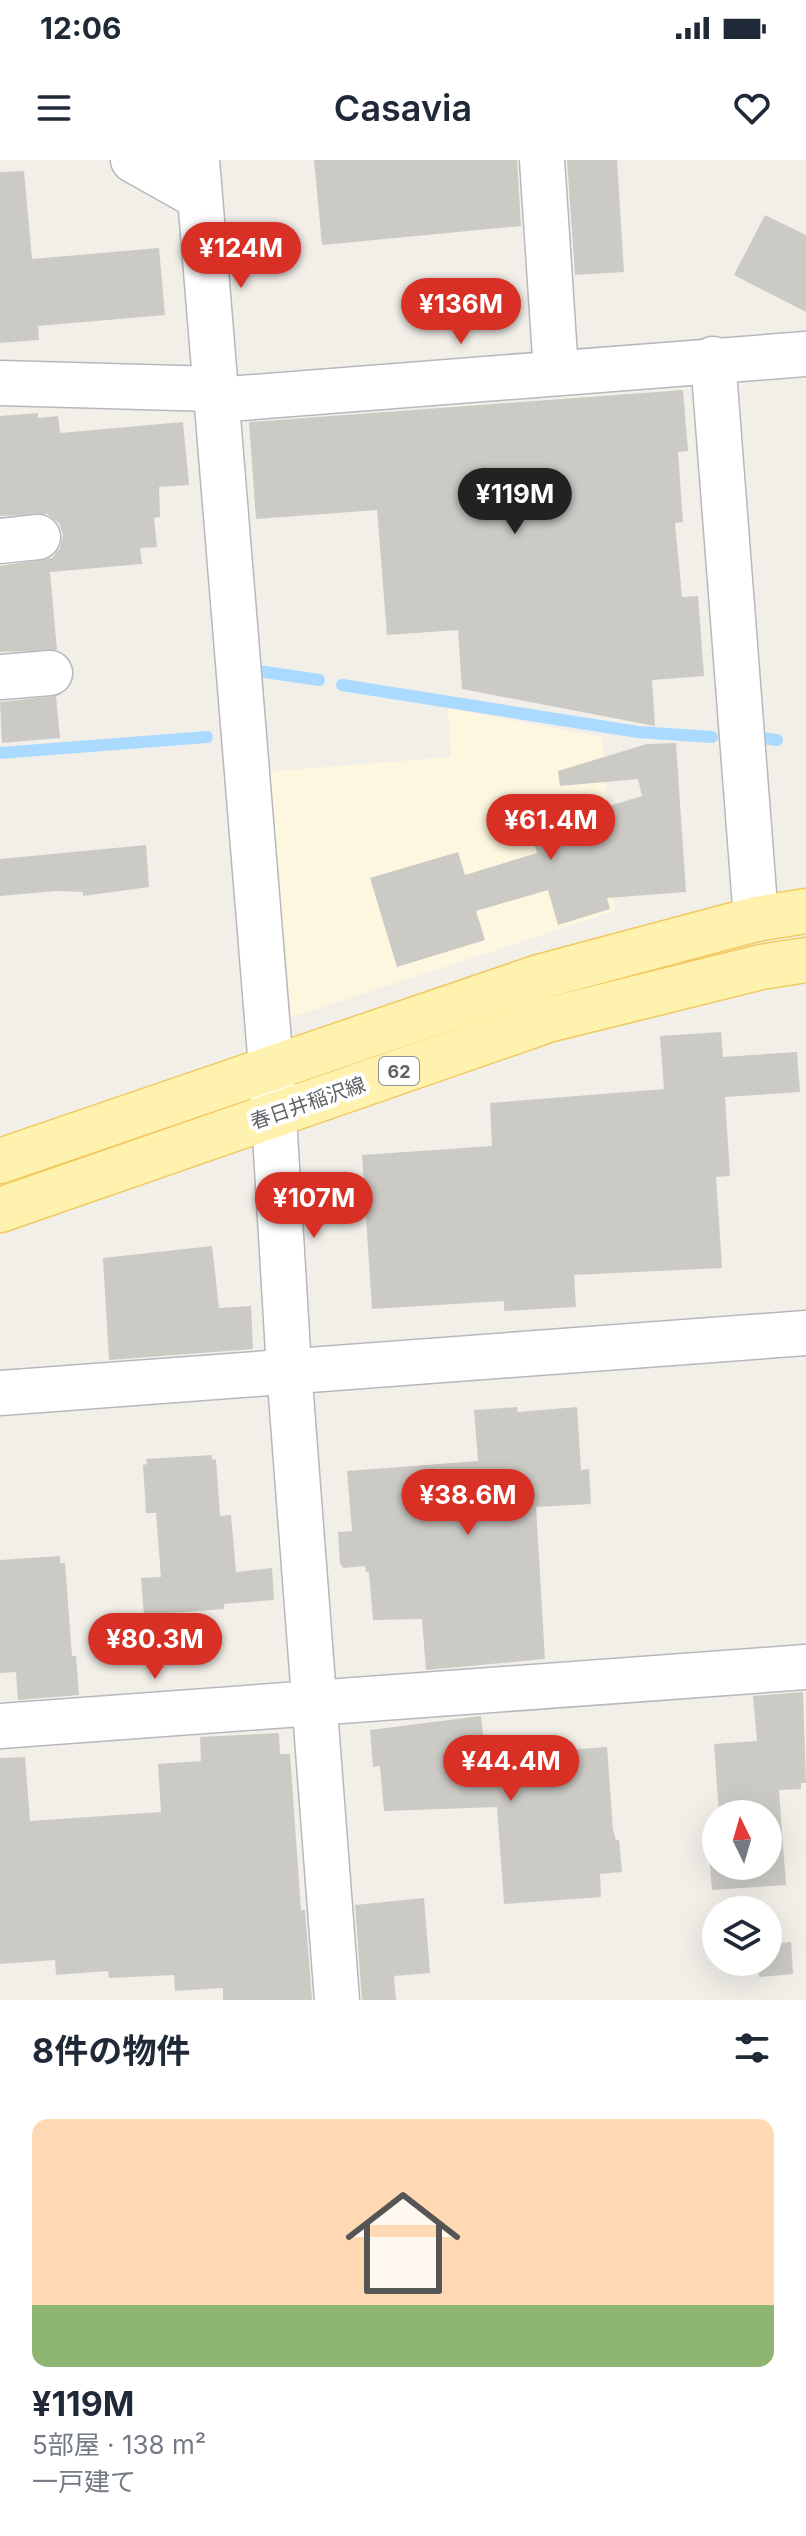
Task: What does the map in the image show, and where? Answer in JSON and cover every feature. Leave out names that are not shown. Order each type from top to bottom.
[{"type":"main road","name":"62","points":[[0,1161],[539,977],[756,919],[806,911]]},
{"type":"main road","name":"春日井稲沢線","points":[[0,1210],[548,1020],[761,967],[806,960]]},
{"type":"street","points":[[133,160],[198,178],[271,1067],[289,1369],[337,2000]]},
{"type":"street","points":[[542,160],[556,372]]},
{"type":"street","points":[[0,383],[214,395],[806,354]]},
{"type":"street","points":[[713,359],[756,919]]},
{"type":"street","points":[[0,677],[50,673]]},
{"type":"street","points":[[0,1393],[289,1369],[806,1333]]},
{"type":"street","points":[[0,1726],[806,1667]]},
{"type":"shaded area","points":[[448,708],[602,737],[615,911],[290,1018],[265,772],[451,757]]},
{"type":"building","points":[[314,160],[517,160],[521,226],[322,245]]},
{"type":"building","points":[[567,160],[617,160],[624,272],[575,275]]},
{"type":"building","points":[[24,171],[32,259],[159,248],[165,315],[38,326],[39,340],[0,343],[0,172]]},
{"type":"building","points":[[765,215],[806,235],[806,312],[734,275]]},
{"type":"building","points":[[683,390],[688,451],[678,452],[683,522],[675,523],[682,597],[698,596],[704,676],[652,680],[655,726],[462,689],[458,630],[387,635],[377,510],[256,519],[249,422]]},
{"type":"building","points":[[38,413],[38,418],[58,416],[60,433],[183,422],[189,485],[159,487],[160,517],[154,518],[157,547],[140,548],[142,564],[50,572],[57,650],[0,652],[0,566],[52,558],[60,548],[63,535],[59,523],[47,514],[0,516],[0,416]]},
{"type":"building","points":[[56,696],[60,738],[2,743],[0,702]]},
{"type":"building","points":[[676,743],[686,892],[607,898],[610,909],[558,925],[548,890],[476,911],[485,940],[397,967],[370,878],[458,852],[465,875],[537,853],[530,830],[642,796],[638,779],[560,786],[558,771],[647,744]]},
{"type":"building","points":[[146,845],[149,887],[83,896],[83,892],[57,891],[0,896],[0,859]]},
{"type":"building","points":[[721,1032],[723,1057],[797,1052],[800,1092],[725,1097],[730,1176],[716,1177],[722,1268],[574,1275],[576,1307],[504,1311],[504,1301],[372,1309],[362,1155],[492,1146],[490,1103],[664,1089],[660,1036]]},
{"type":"building","points":[[212,1246],[219,1308],[251,1306],[253,1349],[109,1360],[103,1258]]},
{"type":"building","points":[[517,1407],[518,1412],[577,1407],[581,1470],[589,1469],[591,1504],[536,1507],[545,1659],[426,1670],[422,1619],[373,1620],[369,1572],[366,1572],[365,1566],[343,1568],[340,1563],[338,1532],[352,1531],[347,1471],[478,1461],[474,1410]]},
{"type":"building","points":[[212,1455],[212,1460],[216,1459],[220,1516],[231,1515],[236,1572],[272,1568],[274,1600],[224,1604],[224,1609],[144,1615],[141,1578],[161,1577],[156,1513],[146,1513],[143,1465],[147,1464],[146,1459]]},
{"type":"building","points":[[60,1556],[60,1563],[65,1563],[72,1656],[76,1656],[79,1695],[18,1700],[16,1672],[0,1673],[0,1560]]},
{"type":"building","points":[[803,1692],[806,1783],[801,1783],[801,1789],[779,1790],[780,1800],[718,1800],[714,1744],[757,1741],[753,1696]]},
{"type":"building","points":[[481,1716],[485,1756],[607,1747],[613,1830],[616,1840],[619,1840],[622,1872],[600,1874],[601,1897],[504,1904],[497,1807],[384,1811],[380,1766],[373,1767],[370,1730]]},
{"type":"building","points":[[279,1733],[280,1754],[290,1754],[301,1910],[305,1910],[312,2000],[223,2000],[223,1988],[175,1991],[174,1975],[109,1978],[108,1971],[56,1975],[55,1960],[0,1964],[0,1758],[25,1757],[30,1821],[161,1812],[158,1764],[201,1761],[200,1737]]},
{"type":"building","points":[[782,1831],[786,1885],[712,1890],[711,1880],[782,1880]]},
{"type":"building","points":[[424,1898],[430,1973],[394,1976],[396,2000],[362,2000],[355,1905]]},
{"type":"building","points":[[791,1942],[793,1974],[782,1975],[782,1943]]},
{"type":"waterway","points":[[258,671],[319,680]]},
{"type":"waterway","points":[[342,685],[638,732],[712,737]]},
{"type":"waterway","points":[[0,753],[207,737]]},
{"type":"waterway","points":[[761,738],[777,740]]}]
